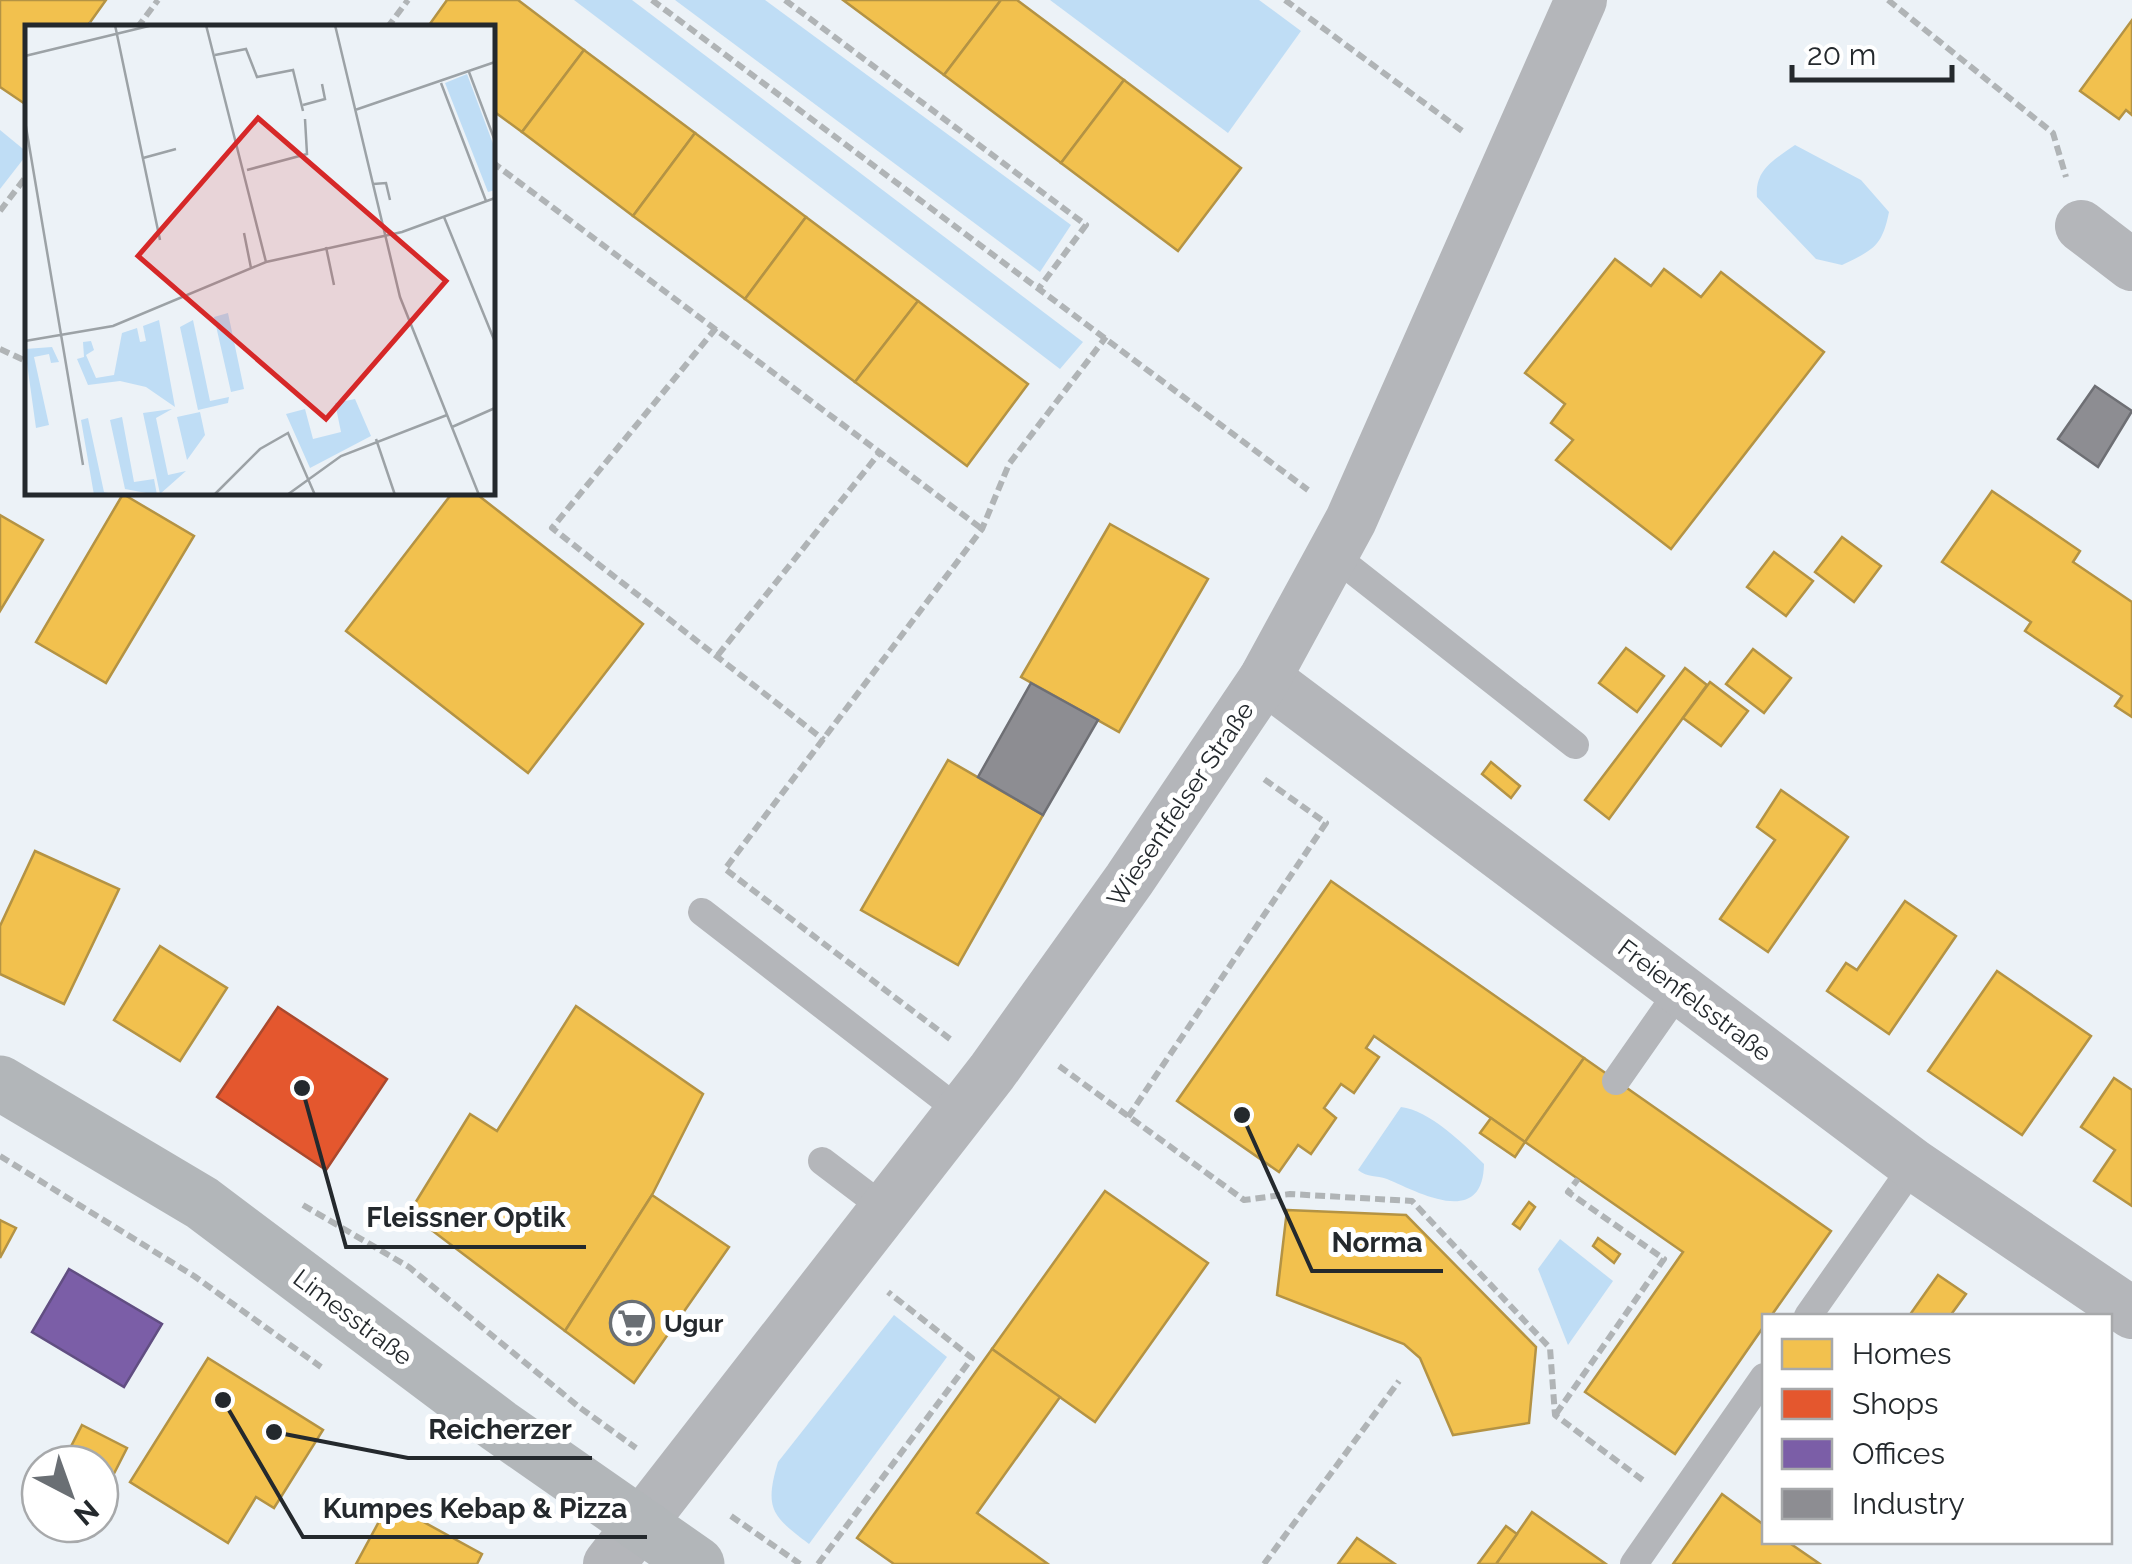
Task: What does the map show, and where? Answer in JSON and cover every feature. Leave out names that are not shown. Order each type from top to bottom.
[{"type":"street","name":"Wiesentfelser Straße","points":[[624,1544],[990,1073],[1265,678],[1342,537],[1581,0]]},
{"type":"street","points":[[2081,226],[2132,265]]},
{"type":"street","name":"Freienfelsstraße","points":[[1265,678],[1914,1165],[2132,1313]]},
{"type":"street","name":"Limesstraße","points":[[0,1083],[202,1204],[499,1426],[624,1544],[696,1564]]},
{"type":"lane","points":[[1342,537],[1576,745]]},
{"type":"lane","points":[[702,912],[990,1073]]},
{"type":"lane","points":[[1616,1081],[1680,988]]},
{"type":"lane","points":[[822,1161],[884,1208]]},
{"type":"lane","points":[[1809,1314],[1914,1165]]},
{"type":"lane","points":[[1634,1564],[1762,1380]]},
{"type":"path","points":[[139,25],[158,0]]},
{"type":"path","points":[[389,25],[408,0]]},
{"type":"path","points":[[652,0],[1106,337],[1342,537]]},
{"type":"path","points":[[784,0],[1086,225],[1039,288]]},
{"type":"path","points":[[1285,0],[1509,165]]},
{"type":"path","points":[[1888,0],[2053,133],[2081,226]]},
{"type":"path","points":[[495,164],[982,529]]},
{"type":"path","points":[[0,211],[25,178]]},
{"type":"path","points":[[716,328],[552,528],[824,740]]},
{"type":"path","points":[[1106,337],[1009,464],[982,529],[724,869],[990,1073],[1128,1117],[1244,1200],[1290,1194],[1412,1201],[1550,1348],[1555,1415],[1674,1504]]},
{"type":"path","points":[[0,349],[25,361]]},
{"type":"path","points":[[718,655],[880,451]]},
{"type":"path","points":[[1128,1117],[1326,823],[1218,747]]},
{"type":"path","points":[[0,1156],[194,1276],[322,1368]]},
{"type":"path","points":[[1555,1415],[1664,1259],[1568,1192],[1578,1178]]},
{"type":"path","points":[[818,1564],[972,1358],[845,1260]]},
{"type":"path","points":[[1264,1564],[1399,1381]]},
{"type":"shaded area","points":[[574,0],[632,0],[1083,342],[1060,369]]},
{"type":"shaded area","points":[[675,0],[765,0],[1071,225],[1040,272]]},
{"type":"shaded area","points":[[1050,0],[1259,0],[1301,31],[1228,133]]},
{"type":"shaded area","points":[[0,130],[25,151],[25,157],[0,189]]},
{"type":"shaded area","points":[[1795,145],[1861,180],[1889,212],[1883,233],[1869,251],[1842,265],[1816,259],[1757,197],[1763,172]]},
{"type":"shaded area","points":[[1401,1107],[1435,1121],[1484,1164],[1481,1184],[1473,1196],[1447,1201],[1358,1170]]},
{"type":"shaded area","points":[[1560,1239],[1613,1281],[1568,1345],[1538,1269]]},
{"type":"shaded area","points":[[894,1315],[947,1357],[809,1544],[774,1510],[772,1491],[778,1462]]},
{"type":"building: Homes","points":[[0,0],[106,0],[88,25],[25,25],[25,104],[0,87]]},
{"type":"building: Homes","points":[[447,0],[518,0],[584,50],[522,132],[495,112],[495,25],[429,25]]},
{"type":"building: Homes","points":[[843,0],[1001,0],[944,75]]},
{"type":"building: Homes","points":[[1001,0],[1017,0],[1124,80],[1061,163],[944,75]]},
{"type":"building: Homes","points":[[2132,20],[2132,115],[2126,110],[2119,119],[2080,91]]},
{"type":"building: Homes","points":[[584,50],[695,133],[633,216],[522,132]]},
{"type":"building: Homes","points":[[1124,80],[1241,168],[1178,251],[1061,163]]},
{"type":"building: Homes","points":[[695,133],[806,217],[745,299],[633,216]]},
{"type":"building: Homes","points":[[806,217],[918,301],[855,382],[745,299]]},
{"type":"building: Homes","points":[[1615,259],[1651,286],[1664,269],[1701,297],[1721,272],[1824,352],[1671,549],[1556,460],[1573,440],[1551,423],[1565,404],[1525,373]]},
{"type":"building: Homes","points":[[918,301],[1028,384],[967,466],[855,382]]},
{"type":"building: Homes","points":[[1992,491],[2080,551],[2073,562],[2132,602],[2132,717],[2115,706],[2122,696],[2025,631],[2031,622],[1942,562]]},
{"type":"building: Homes","points":[[122,495],[194,536],[106,683],[36,642]]},
{"type":"building: Homes","points":[[451,495],[478,495],[643,624],[528,773],[346,631]]},
{"type":"building: Homes","points":[[0,515],[43,540],[0,611]]},
{"type":"building: Homes","points":[[1110,524],[1208,579],[1119,732],[1021,677]]},
{"type":"building: Homes","points":[[1842,537],[1881,566],[1854,602],[1815,572]]},
{"type":"building: Homes","points":[[1774,552],[1813,581],[1786,616],[1747,587]]},
{"type":"building: Homes","points":[[1626,648],[1664,676],[1637,712],[1599,683]]},
{"type":"building: Homes","points":[[1753,649],[1791,678],[1764,713],[1726,684]]},
{"type":"building: Homes","points":[[1685,668],[1707,685],[1609,819],[1585,800]]},
{"type":"building: Homes","points":[[1710,682],[1748,711],[1721,746],[1683,718]]},
{"type":"building: Homes","points":[[948,760],[1043,815],[958,965],[861,910]]},
{"type":"building: Homes","points":[[1491,762],[1520,786],[1511,798],[1482,774]]},
{"type":"building: Homes","points":[[1781,790],[1848,837],[1768,952],[1720,919],[1775,840],[1757,827]]},
{"type":"building: Homes","points":[[35,851],[119,889],[64,1004],[0,974],[0,926]]},
{"type":"building: Homes","points":[[1331,881],[1584,1058],[1525,1142],[1374,1036],[1366,1048],[1379,1057],[1354,1093],[1341,1084],[1324,1108],[1336,1118],[1311,1154],[1298,1145],[1279,1172],[1177,1101]]},
{"type":"building: Homes","points":[[1905,901],[1956,936],[1889,1034],[1827,991],[1846,963],[1857,970]]},
{"type":"building: Homes","points":[[160,946],[227,988],[180,1061],[114,1020]]},
{"type":"building: Homes","points":[[1997,971],[2091,1036],[2022,1135],[1928,1071]]},
{"type":"building: Homes","points":[[576,1006],[703,1094],[652,1195],[565,1331],[409,1213],[470,1114],[497,1131]]},
{"type":"building: Homes","points":[[1584,1058],[1831,1231],[1772,1314],[1762,1314],[1762,1329],[1675,1454],[1585,1392],[1683,1252],[1525,1142]]},
{"type":"building: Homes","points":[[2114,1078],[2132,1090],[2132,1206],[2094,1181],[2115,1150],[2081,1127]]},
{"type":"building: Homes","points":[[1491,1118],[1525,1142],[1515,1157],[1480,1133]]},
{"type":"building: Homes","points":[[1105,1191],[1208,1263],[1095,1422],[992,1349]]},
{"type":"building: Homes","points":[[652,1195],[729,1247],[634,1383],[565,1331]]},
{"type":"building: Homes","points":[[1529,1202],[1535,1207],[1520,1229],[1513,1224]]},
{"type":"building: Homes","points":[[1287,1210],[1406,1215],[1536,1347],[1529,1423],[1453,1435],[1420,1358],[1404,1344],[1277,1295]]},
{"type":"building: Homes","points":[[0,1220],[16,1228],[0,1258]]},
{"type":"building: Homes","points":[[1598,1238],[1620,1254],[1614,1263],[1593,1246]]},
{"type":"building: Homes","points":[[1938,1275],[1966,1294],[1951,1314],[1910,1314]]},
{"type":"building: Homes","points":[[992,1349],[1060,1397],[977,1513],[1048,1564],[894,1564],[857,1538]]},
{"type":"building: Homes","points":[[208,1358],[323,1430],[274,1508],[256,1497],[228,1543],[130,1482]]},
{"type":"building: Homes","points":[[82,1425],[119,1444],[72,1444]]},
{"type":"building: Homes","points":[[1722,1494],[1762,1524],[1762,1544],[1791,1544],[1820,1564],[1673,1564]]},
{"type":"building: Homes","points":[[389,1503],[482,1554],[477,1564],[356,1564]]},
{"type":"building: Homes","points":[[1532,1512],[1606,1564],[1496,1564]]},
{"type":"building: Homes","points":[[1506,1526],[1517,1534],[1496,1564],[1478,1564]]},
{"type":"building: Homes","points":[[1357,1538],[1395,1564],[1338,1564]]},
{"type":"building: Shops","points":[[278,1007],[387,1079],[326,1170],[217,1097]]},
{"type":"building: Offices","points":[[69,1269],[162,1324],[124,1387],[32,1332]]},
{"type":"building: Industry","points":[[2095,386],[2132,411],[2098,467],[2058,439]]},
{"type":"building: Industry","points":[[1031,683],[1098,720],[1043,815],[978,777]]},
{"type":"place","name":"Fleissner Optik","points":[[302,1088]]},
{"type":"place","name":"Norma","points":[[1242,1115]]},
{"type":"place","name":"Ugur","points":[[632,1323]]},
{"type":"place","name":"Kumpes Kebap & Pizza","points":[[223,1400]]},
{"type":"place","name":"Reicherzer","points":[[274,1432]]}]
